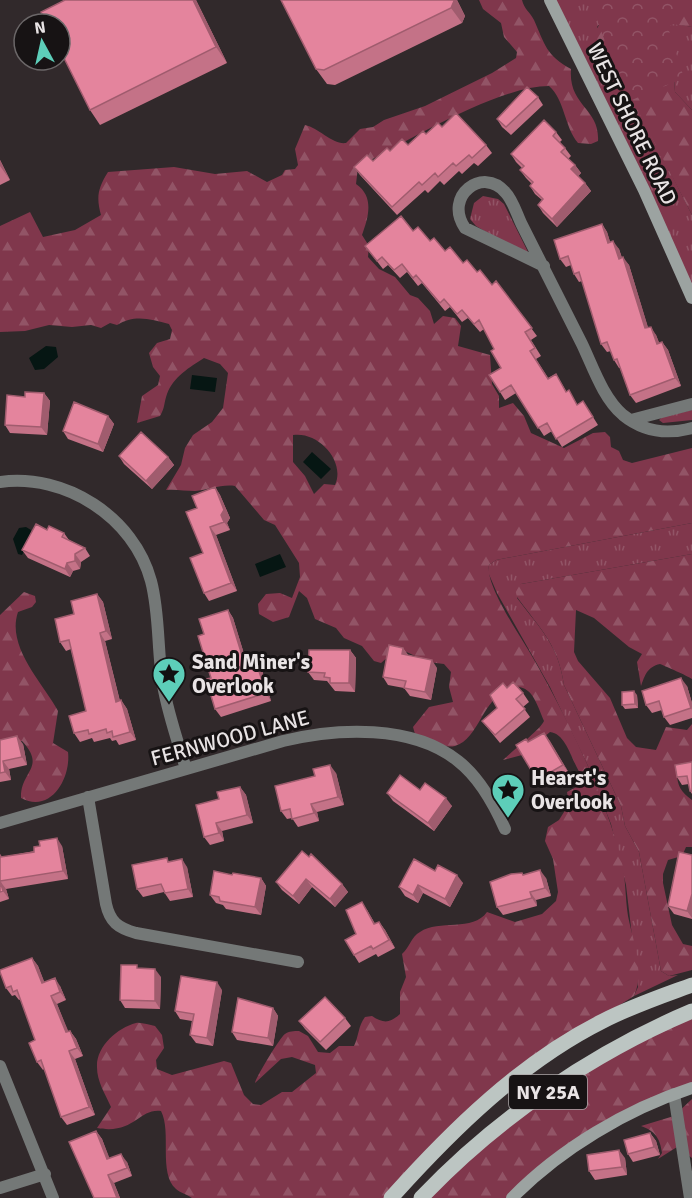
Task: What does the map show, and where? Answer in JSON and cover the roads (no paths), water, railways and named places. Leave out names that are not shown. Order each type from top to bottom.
[{"type":"main road","name":"WEST SHORE ROAD","points":[[550,0],[644,190],[692,298]]},
{"type":"main road","name":"NY 25A","points":[[391,1198],[472,1115],[535,1062],[602,1021],[692,985]]},
{"type":"main road","name":"NY 25A","points":[[420,1198],[464,1157],[581,1068],[627,1041],[692,1011]]},
{"type":"main road","points":[[512,1198],[549,1164],[590,1137],[674,1094],[692,1089]]},
{"type":"street","points":[[543,266],[465,228],[457,217],[458,202],[464,190],[475,183],[487,183],[505,192],[543,266],[604,388],[614,405],[631,420],[645,428],[664,433],[692,428]]},
{"type":"street","points":[[631,420],[692,404]]},
{"type":"street","points":[[0,482],[37,482],[81,496],[123,530],[141,555],[155,600],[157,649],[165,694],[186,769]]},
{"type":"street","name":"FERNWOOD LANE","points":[[0,823],[283,741],[315,735],[361,733],[402,737],[431,745],[459,761],[476,779],[494,806],[505,829]]},
{"type":"street","points":[[88,797],[108,911],[116,926],[136,933],[298,962]]},
{"type":"street","points":[[0,1066],[53,1198]]},
{"type":"street","points":[[674,1094],[690,1198]]},
{"type":"street","points":[[0,1188],[45,1174]]},
{"type":"place","name":"Sand Miner's Overlook","points":[[169,703]]},
{"type":"place","name":"Hearst's Overlook","points":[[508,819]]}]
